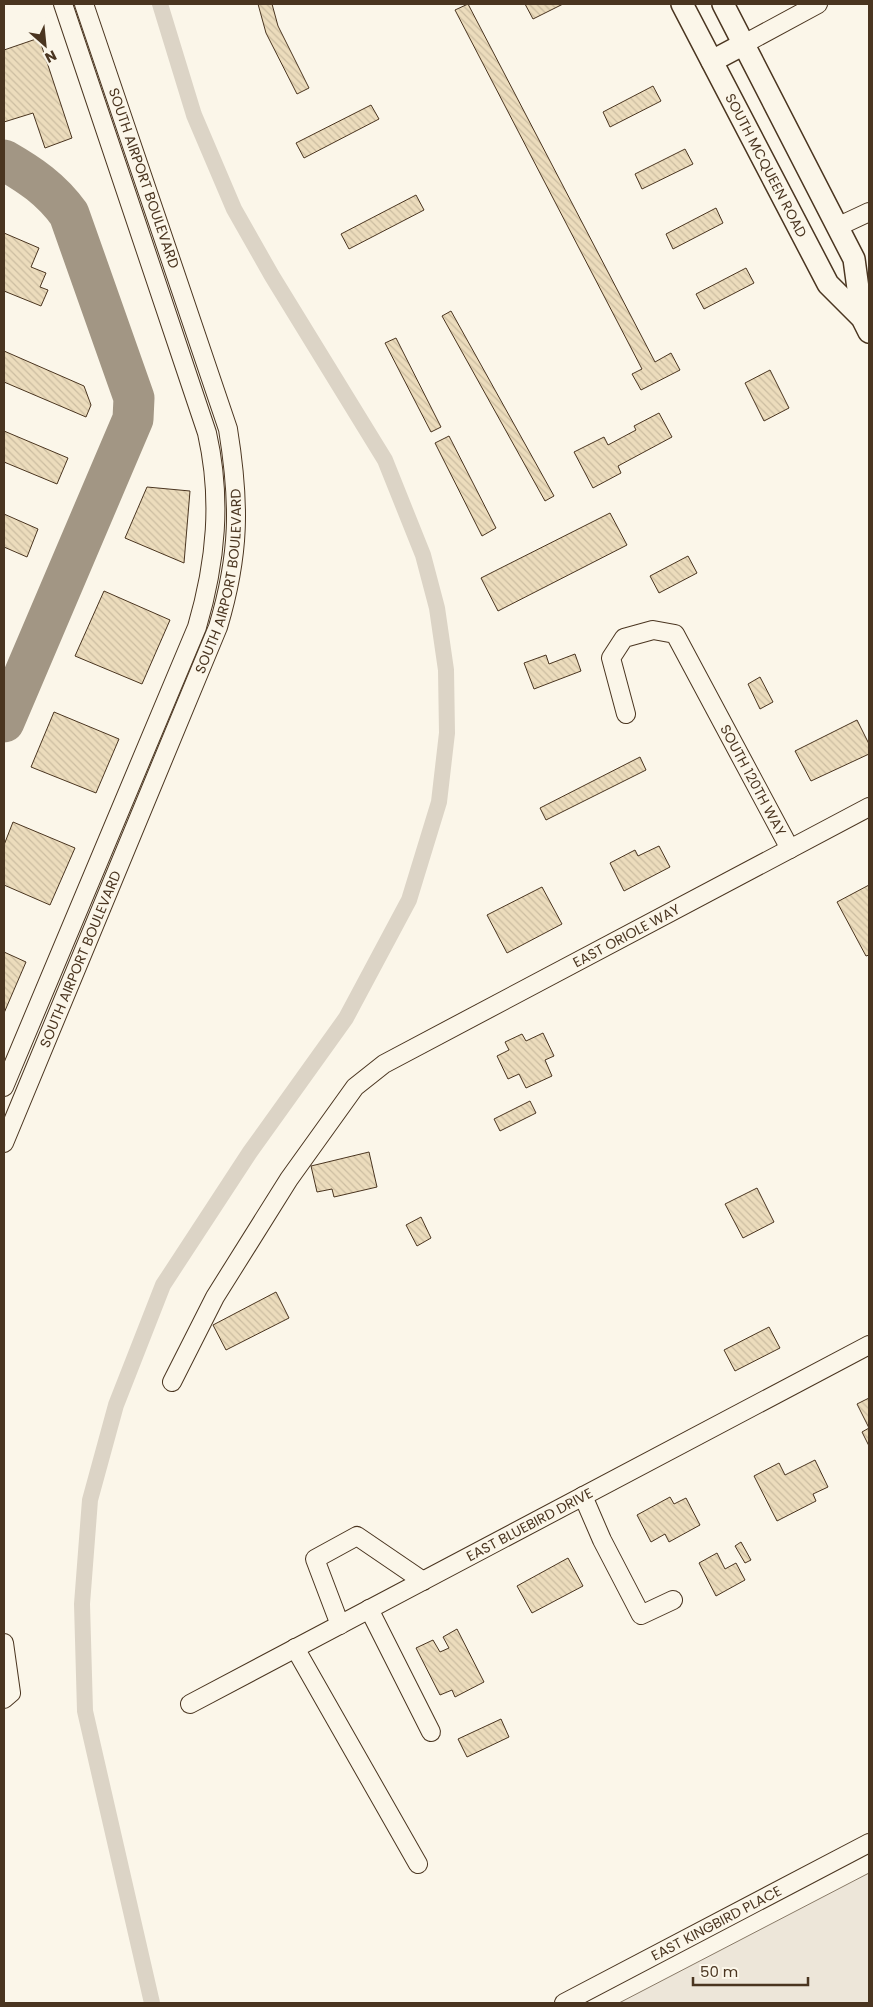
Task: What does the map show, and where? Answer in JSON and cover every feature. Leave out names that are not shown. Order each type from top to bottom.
[{"type":"main road","name":"SOUTH MCQUEEN ROAD","points":[[682,4],[828,284],[866,325]]},
{"type":"main road","name":"SOUTH MCQUEEN ROAD","points":[[723,4],[854,259],[866,325]]},
{"type":"main road","points":[[712,61],[744,44]]},
{"type":"street","name":"SOUTH AIRPORT BOULEVARD","points":[[4,1087],[197,627],[207,594],[216,527],[216,489],[207,433],[63,4]]},
{"type":"street","name":"SOUTH AIRPORT BOULEVARD","points":[[4,1143],[207,656],[227,597],[234,568],[237,500],[228,428],[84,4]]},
{"type":"street","points":[[744,44],[818,4]]},
{"type":"street","points":[[837,227],[869,212]]},
{"type":"street","points":[[184,361],[204,356]]},
{"type":"street","name":"SOUTH 120TH WAY","points":[[626,714],[611,658],[624,638],[653,630],[675,634],[790,849]]},
{"type":"street","name":"EAST ORIOLE WAY","points":[[172,1382],[215,1297],[289,1179],[355,1087],[384,1064],[869,808]]},
{"type":"street","name":"EAST BLUEBIRD DRIVE","points":[[190,1704],[869,1345]]},
{"type":"street","points":[[583,1496],[606,1548],[641,1615],[672,1600]]},
{"type":"street","points":[[340,1625],[315,1559],[357,1536],[423,1581]]},
{"type":"street","points":[[369,1609],[431,1732]]},
{"type":"street","points":[[4,1643],[12,1685],[11,1693],[4,1699]]},
{"type":"street","points":[[295,1648],[418,1864]]},
{"type":"street","name":"EAST KINGBIRD PLACE","points":[[564,2003],[869,1843]]},
{"type":"shaded area","points":[[869,1873],[869,2003],[619,2003]]},
{"type":"building","points":[[258,4],[272,4],[278,26],[309,88],[297,94],[266,33]]},
{"type":"building","points":[[468,4],[655,362],[671,353],[680,370],[641,390],[632,374],[642,369],[455,10]]},
{"type":"building","points":[[525,4],[563,4],[533,19]]},
{"type":"building","points":[[39,38],[72,138],[45,148],[33,113],[4,122],[4,50]]},
{"type":"building","points":[[653,86],[661,101],[610,127],[603,112]]},
{"type":"building","points":[[371,105],[379,119],[304,158],[296,143]]},
{"type":"building","points":[[685,149],[693,164],[642,189],[635,174]]},
{"type":"building","points":[[416,195],[424,210],[349,249],[341,234]]},
{"type":"building","points":[[716,208],[723,223],[673,249],[666,234]]},
{"type":"building","points":[[4,233],[39,248],[31,267],[46,273],[40,287],[48,290],[41,306],[4,291]]},
{"type":"building","points":[[746,268],[754,283],[704,309],[696,294]]},
{"type":"building","points":[[451,311],[554,496],[545,501],[442,316]]},
{"type":"building","points":[[396,338],[441,427],[431,432],[385,343]]},
{"type":"building","points":[[4,351],[84,386],[91,405],[86,417],[4,382]]},
{"type":"building","points":[[770,370],[789,408],[764,421],[745,383]]},
{"type":"building","points":[[659,413],[672,437],[618,466],[621,473],[593,488],[574,452],[604,437],[608,445],[636,430],[634,426]]},
{"type":"building","points":[[4,431],[68,458],[57,484],[4,462]]},
{"type":"building","points":[[449,436],[496,528],[482,536],[435,443]]},
{"type":"building","points":[[147,487],[190,491],[184,563],[125,538]]},
{"type":"building","points":[[610,513],[627,545],[498,611],[481,578]]},
{"type":"building","points":[[4,514],[38,529],[27,557],[4,547]]},
{"type":"building","points":[[688,556],[697,573],[659,593],[650,576]]},
{"type":"building","points":[[104,591],[170,620],[142,684],[75,656]]},
{"type":"building","points":[[575,654],[581,671],[534,689],[524,663],[546,655],[549,664]]},
{"type":"building","points":[[760,677],[773,702],[760,709],[748,684]]},
{"type":"building","points":[[54,712],[119,739],[96,793],[31,767]]},
{"type":"building","points":[[857,720],[869,744],[869,754],[811,781],[795,751]]},
{"type":"building","points":[[640,757],[646,770],[546,820],[540,808]]},
{"type":"building","points":[[13,822],[75,848],[50,905],[4,885],[4,845]]},
{"type":"building","points":[[659,846],[670,867],[624,891],[610,863],[635,850],[638,856]]},
{"type":"building","points":[[869,885],[869,955],[866,956],[837,902]]},
{"type":"building","points":[[542,887],[562,924],[507,953],[487,915]]},
{"type":"building","points":[[4,952],[26,962],[4,1013]]},
{"type":"building","points":[[543,1033],[554,1056],[545,1060],[552,1076],[526,1088],[519,1074],[508,1079],[497,1056],[509,1050],[505,1042],[522,1034],[526,1041]]},
{"type":"building","points":[[530,1101],[536,1113],[500,1131],[494,1119]]},
{"type":"building","points":[[369,1152],[377,1187],[334,1197],[332,1189],[317,1192],[311,1166]]},
{"type":"building","points":[[757,1188],[774,1222],[743,1238],[725,1204]]},
{"type":"building","points":[[421,1217],[431,1238],[417,1246],[406,1225]]},
{"type":"building","points":[[276,1292],[289,1318],[226,1350],[213,1325]]},
{"type":"building","points":[[769,1327],[780,1348],[735,1371],[724,1350]]},
{"type":"building","points":[[869,1398],[869,1428],[857,1404]]},
{"type":"building","points":[[869,1428],[869,1446],[862,1432]]},
{"type":"building","points":[[815,1460],[828,1487],[813,1494],[816,1501],[777,1521],[754,1476],[779,1463],[785,1475]]},
{"type":"building","points":[[670,1497],[674,1504],[686,1498],[700,1525],[669,1542],[665,1534],[651,1542],[637,1515]]},
{"type":"building","points":[[741,1542],[751,1560],[745,1563],[735,1546]]},
{"type":"building","points":[[717,1553],[725,1569],[736,1563],[745,1580],[716,1596],[699,1563]]},
{"type":"building","points":[[568,1558],[583,1586],[532,1613],[517,1586]]},
{"type":"building","points":[[457,1629],[484,1682],[455,1697],[452,1690],[440,1695],[416,1648],[433,1640],[440,1652],[449,1648],[443,1637]]},
{"type":"building","points":[[501,1719],[509,1737],[467,1757],[458,1739]]},
{"type":"waterway","points":[[152,2003],[85,1711],[82,1604],[90,1500],[116,1405],[163,1285],[250,1152],[346,1018],[409,900],[439,802],[447,733],[446,670],[437,608],[423,555],[385,460],[272,276],[234,209],[194,115],[160,4]]},
{"type":"taxiway","points":[[4,160],[40,183],[69,214],[134,398],[133,419],[4,722]]}]
